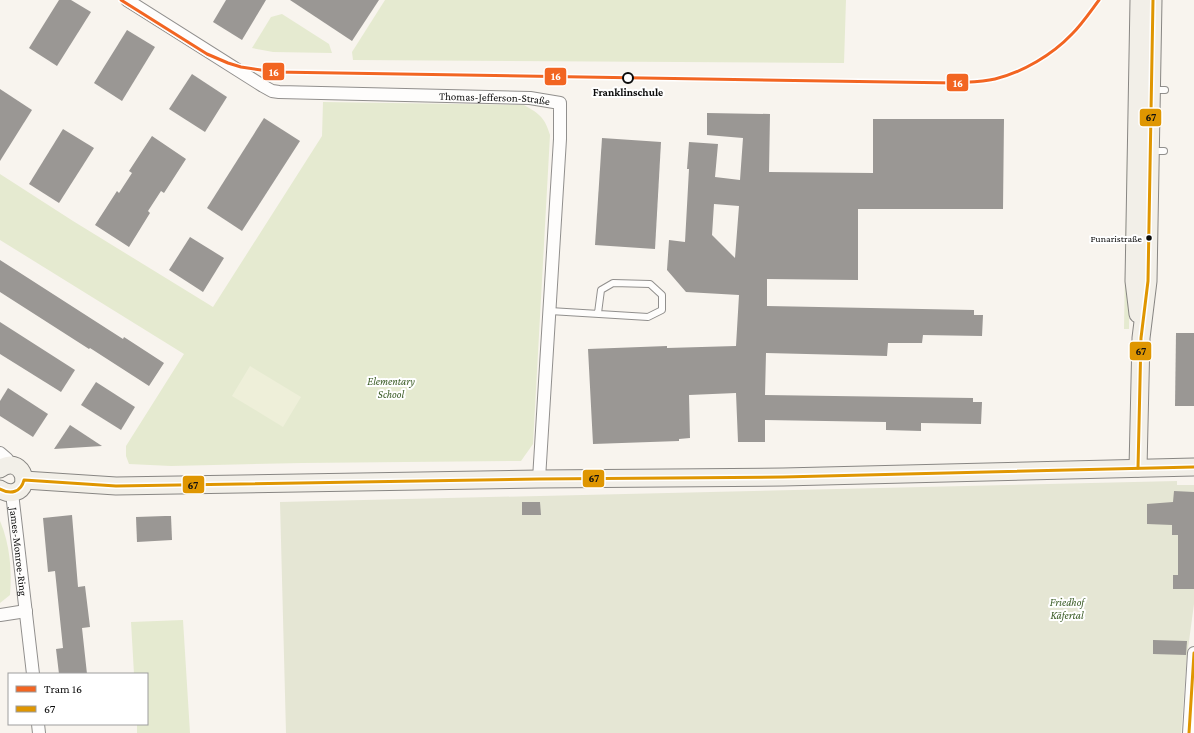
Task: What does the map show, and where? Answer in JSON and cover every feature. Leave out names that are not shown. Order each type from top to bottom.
[{"type":"street","name":"Thomas-Jefferson-Straße","points":[[127,0],[272,91],[530,98],[560,103],[560,139],[539,479]]},
{"type":"street","points":[[1139,0],[1149,87]]},
{"type":"street","points":[[1138,468],[1141,281],[1148,147],[1153,0]]},
{"type":"street","points":[[3,462],[18,467],[24,475],[21,488],[6,491]]},
{"type":"street","points":[[24,480],[116,486],[539,479],[782,477],[1194,467]]},
{"type":"street","name":"James-Monroe-Ring","points":[[6,491],[26,611],[33,673]]},
{"type":"street","name":"James-Monroe-Ring","points":[[0,615],[26,611]]},
{"type":"street","points":[[1189,733],[1194,653]]},
{"type":"lane","points":[[550,311],[648,317],[662,310],[662,295],[650,284],[613,283],[601,290],[598,313]]},
{"type":"green space","points":[[385,0],[846,0],[844,63],[353,60],[352,52]]},
{"type":"green space","points":[[282,14],[329,44],[332,53],[273,52],[252,48],[271,17]]},
{"type":"green space","name":"Elementary School","points":[[323,102],[524,105],[544,120],[550,135],[533,444],[521,461],[171,466],[129,464],[126,456],[126,446],[184,354],[0,240],[0,174],[73,221],[213,307],[322,136]]},
{"type":"green space","points":[[1127,147],[1132,147],[1129,329],[1124,329]]},
{"type":"green space","points":[[250,366],[301,397],[283,427],[232,396]]},
{"type":"green space","name":"Friedhof Käfertal","points":[[1177,481],[1177,485],[1194,485],[1194,604],[1187,656],[1181,733],[286,733],[280,502]]},
{"type":"green space","points":[[0,521],[10,558],[11,577],[10,595],[0,603]]},
{"type":"green space","points":[[183,620],[190,733],[137,733],[137,725],[148,725],[148,673],[134,673],[131,622]]},
{"type":"building","points":[[59,0],[71,0],[91,12],[57,66],[29,48]]},
{"type":"building","points":[[226,0],[266,0],[242,40],[213,22]]},
{"type":"building","points":[[290,0],[379,0],[352,41]]},
{"type":"building","points":[[127,30],[155,47],[122,101],[94,83]]},
{"type":"building","points":[[192,74],[227,97],[205,132],[169,109]]},
{"type":"building","points":[[0,89],[32,110],[0,161]]},
{"type":"building","points":[[707,113],[770,114],[769,172],[873,173],[873,119],[1004,119],[1003,209],[858,209],[858,280],[767,279],[767,306],[974,310],[974,315],[983,315],[982,336],[923,335],[922,343],[888,343],[887,356],[766,353],[765,395],[973,398],[973,402],[982,402],[981,424],[921,423],[921,431],[886,430],[886,422],[765,420],[765,442],[738,442],[736,393],[689,395],[690,438],[679,439],[679,441],[593,444],[588,349],[667,346],[667,348],[736,346],[739,295],[686,292],[667,270],[669,240],[685,242],[689,142],[718,144],[715,177],[740,180],[743,138],[707,135]],"holes":[[[714,204],[739,206],[735,258],[712,235]]]},
{"type":"building","points":[[264,118],[300,141],[242,231],[207,208]]},
{"type":"building","points":[[63,129],[94,148],[59,203],[29,184]]},
{"type":"building","points":[[152,136],[186,159],[164,193],[161,191],[148,211],[150,213],[129,247],[95,225],[117,191],[119,193],[132,173],[129,171]]},
{"type":"building","points":[[602,138],[661,142],[655,249],[595,245]]},
{"type":"building","points":[[190,237],[224,258],[203,292],[169,270]]},
{"type":"building","points":[[0,260],[123,339],[124,337],[164,363],[149,386],[0,292]]},
{"type":"building","points":[[0,322],[75,370],[61,392],[0,354]]},
{"type":"building","points":[[1176,333],[1194,333],[1194,406],[1175,406]]},
{"type":"building","points":[[96,382],[135,407],[121,430],[81,405]]},
{"type":"building","points":[[8,388],[48,414],[33,437],[0,416],[0,401]]},
{"type":"building","points":[[70,425],[102,446],[54,449]]},
{"type":"building","points":[[1174,491],[1194,492],[1194,589],[1173,589],[1173,575],[1178,575],[1178,535],[1172,535],[1172,525],[1147,524],[1147,504],[1173,502]]},
{"type":"building","points":[[522,502],[540,502],[541,515],[522,515]]},
{"type":"building","points":[[72,515],[78,587],[85,586],[90,627],[82,628],[87,673],[59,673],[56,649],[63,648],[55,571],[48,572],[43,518]]},
{"type":"building","points":[[171,516],[172,540],[137,542],[136,517]]},
{"type":"building","points":[[1153,640],[1187,641],[1186,655],[1153,654]]},
{"type":"tram line","name":"16","points":[[121,0],[207,54],[241,67],[275,72],[955,83],[995,79],[1016,72],[1036,62],[1064,42],[1083,22],[1099,0]]},
{"type":"transit line","name":"67","points":[[1138,468],[1141,338],[1148,281],[1153,0]]},
{"type":"transit line","name":"67","points":[[0,489],[8,492],[18,490],[23,484],[24,480],[116,486],[539,479],[783,477],[1194,467]]},
{"type":"transit line","name":"67","points":[[1189,733],[1194,653]]},
{"type":"place","name":"Franklinschule","points":[[628,78]]},
{"type":"place","name":"Funaristraße","points":[[1149,238]]}]
